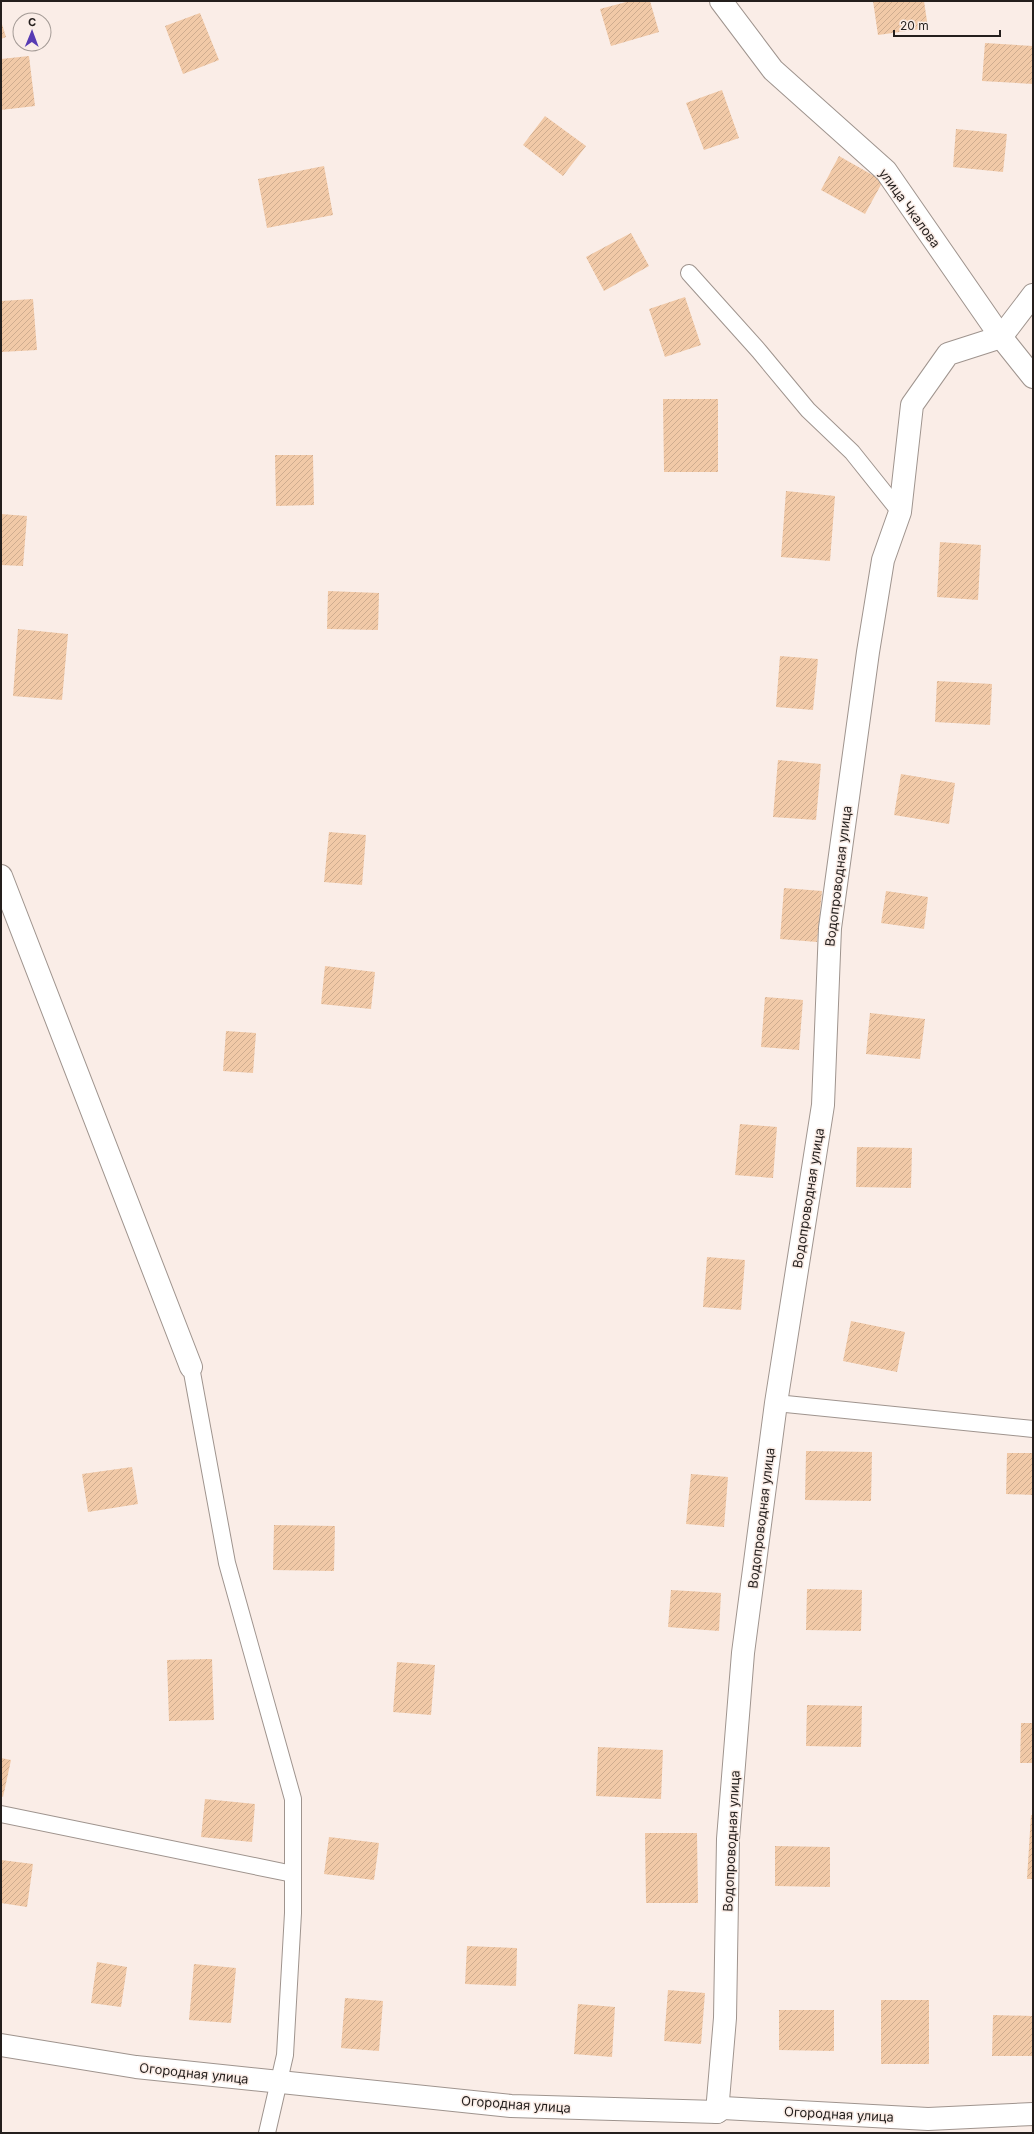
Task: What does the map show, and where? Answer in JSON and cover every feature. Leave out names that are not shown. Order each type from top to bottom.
[{"type":"street","name":"улица Чкалова","points":[[721,1],[772,70],[886,171],[1001,336],[1033,377]]},
{"type":"street","points":[[1001,336],[1033,295]]},
{"type":"street","name":"Водопроводная улица","points":[[717,2112],[725,2018],[728,1840],[742,1668],[776,1403],[823,1105],[830,928],[849,786],[883,560],[900,512],[912,404],[948,354],[1001,336]]},
{"type":"street","points":[[1,876],[191,1367]]},
{"type":"street","name":"Огородная улица","points":[[1,2045],[136,2067],[510,2106],[717,2112],[723,2108],[928,2119],[1033,2114]]},
{"type":"lane","points":[[689,273],[759,351],[808,410],[852,452],[900,512]]},
{"type":"lane","points":[[191,1367],[227,1562],[293,1799],[293,1913],[285,2054],[268,2133]]},
{"type":"lane","points":[[776,1403],[1033,1429]]},
{"type":"lane","points":[[1,1814],[293,1874]]},
{"type":"building","points":[[630,1],[650,1],[659,32],[611,46],[600,9]]},
{"type":"building","points":[[873,1],[924,1],[928,28],[878,35]]},
{"type":"building","points":[[200,13],[219,60],[183,74],[165,26]]},
{"type":"building","points":[[1,21],[6,37],[1,39]]},
{"type":"building","points":[[985,43],[1033,46],[1033,84],[982,81]]},
{"type":"building","points":[[29,56],[35,106],[1,110],[1,59]]},
{"type":"building","points":[[722,90],[739,138],[704,150],[686,103]]},
{"type":"building","points":[[545,116],[586,146],[563,176],[523,145]]},
{"type":"building","points":[[956,129],[1007,134],[1003,172],[953,167]]},
{"type":"building","points":[[839,156],[883,181],[865,214],[821,190]]},
{"type":"building","points":[[324,166],[333,215],[267,228],[258,179]]},
{"type":"building","points":[[631,233],[649,266],[604,291],[586,257]]},
{"type":"building","points":[[685,297],[701,345],[665,357],[649,309]]},
{"type":"building","points":[[33,299],[37,350],[1,352],[1,301]]},
{"type":"building","points":[[663,399],[718,399],[718,472],[664,472]]},
{"type":"building","points":[[275,455],[313,455],[314,505],[276,506]]},
{"type":"building","points":[[786,491],[835,496],[830,561],[781,557]]},
{"type":"building","points":[[1,514],[27,516],[23,566],[1,565]]},
{"type":"building","points":[[940,542],[981,545],[978,600],[937,597]]},
{"type":"building","points":[[328,591],[379,593],[378,630],[327,629]]},
{"type":"building","points":[[18,629],[68,634],[62,700],[13,696]]},
{"type":"building","points":[[780,656],[818,659],[813,710],[776,707]]},
{"type":"building","points":[[937,681],[992,684],[990,725],[935,722]]},
{"type":"building","points":[[778,760],[821,764],[816,820],[773,817]]},
{"type":"building","points":[[901,774],[955,783],[949,824],[894,815]]},
{"type":"building","points":[[329,832],[366,835],[362,885],[324,882]]},
{"type":"building","points":[[784,888],[822,891],[817,942],[780,939]]},
{"type":"building","points":[[886,891],[928,897],[924,929],[881,923]]},
{"type":"building","points":[[325,966],[375,972],[371,1009],[321,1004]]},
{"type":"building","points":[[765,997],[803,1000],[799,1050],[761,1047]]},
{"type":"building","points":[[870,1013],[925,1019],[920,1059],[866,1054]]},
{"type":"building","points":[[226,1031],[256,1033],[253,1073],[223,1071]]},
{"type":"building","points":[[740,1124],[777,1127],[773,1178],[735,1175]]},
{"type":"building","points":[[857,1147],[912,1148],[911,1188],[856,1187]]},
{"type":"building","points":[[707,1257],[745,1260],[741,1310],[703,1307]]},
{"type":"building","points":[[851,1321],[905,1332],[897,1372],[843,1361]]},
{"type":"building","points":[[806,1451],[872,1452],[871,1501],[805,1500]]},
{"type":"building","points":[[1007,1453],[1033,1453],[1033,1495],[1006,1494]]},
{"type":"building","points":[[132,1467],[138,1504],[88,1512],[82,1474]]},
{"type":"building","points":[[691,1474],[728,1477],[724,1527],[686,1524]]},
{"type":"building","points":[[274,1525],[335,1526],[334,1571],[273,1570]]},
{"type":"building","points":[[807,1589],[862,1590],[861,1631],[806,1630]]},
{"type":"building","points":[[671,1590],[721,1593],[719,1631],[668,1627]]},
{"type":"building","points":[[212,1659],[214,1720],[169,1721],[167,1660]]},
{"type":"building","points":[[397,1662],[435,1665],[431,1715],[393,1712]]},
{"type":"building","points":[[807,1705],[862,1706],[861,1747],[806,1746]]},
{"type":"building","points":[[1021,1723],[1033,1723],[1033,1763],[1020,1763]]},
{"type":"building","points":[[598,1747],[663,1750],[661,1799],[596,1796]]},
{"type":"building","points":[[1,1758],[11,1760],[3,1797],[1,1796]]},
{"type":"building","points":[[205,1799],[255,1804],[252,1842],[201,1837]]},
{"type":"building","points":[[1031,1815],[1033,1815],[1033,1879],[1027,1879]]},
{"type":"building","points":[[645,1833],[697,1833],[698,1903],[646,1903]]},
{"type":"building","points":[[329,1837],[379,1843],[374,1880],[324,1874]]},
{"type":"building","points":[[775,1846],[830,1847],[830,1887],[775,1886]]},
{"type":"building","points":[[1,1860],[33,1864],[27,1907],[1,1903]]},
{"type":"building","points":[[467,1946],[517,1948],[516,1986],[465,1984]]},
{"type":"building","points":[[97,1962],[127,1967],[121,2007],[91,2003]]},
{"type":"building","points":[[194,1964],[236,1968],[231,2023],[189,2020]]},
{"type":"building","points":[[668,1990],[705,1993],[701,2044],[664,2041]]},
{"type":"building","points":[[345,1998],[383,2001],[379,2051],[341,2048]]},
{"type":"building","points":[[881,2000],[929,2000],[929,2064],[881,2064]]},
{"type":"building","points":[[578,2004],[615,2007],[612,2057],[574,2054]]},
{"type":"building","points":[[779,2010],[834,2010],[834,2051],[779,2050]]},
{"type":"building","points":[[993,2015],[1033,2016],[1033,2056],[992,2056]]}]
